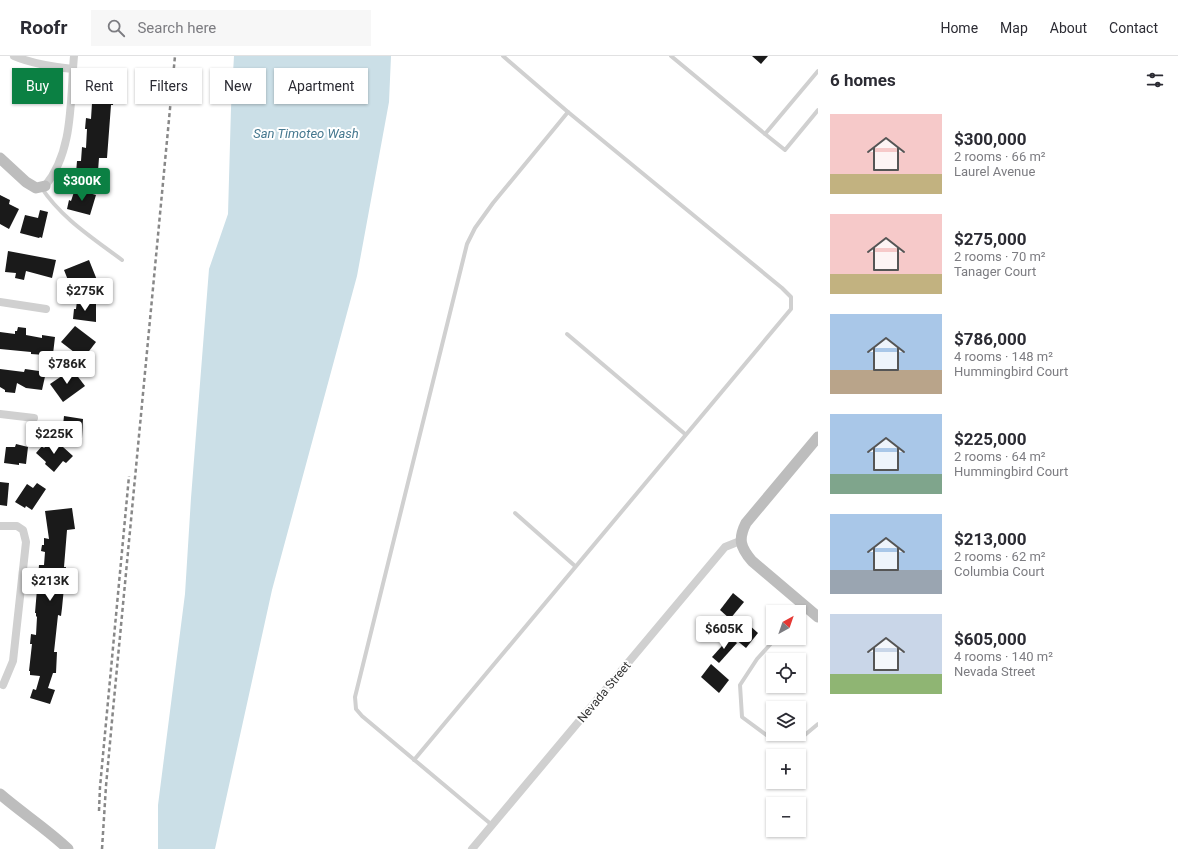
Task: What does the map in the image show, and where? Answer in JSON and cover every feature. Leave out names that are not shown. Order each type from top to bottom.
[{"type":"main road","points":[[0,158],[26,182],[36,188],[43,186]]},
{"type":"main road","points":[[818,437],[746,523],[742,531],[740,541],[745,553],[752,561],[803,608],[818,617]]},
{"type":"main road","points":[[0,794],[68,849]]},
{"type":"main road","points":[[18,809],[61,849]]},
{"type":"street","points":[[14,56],[49,66],[71,69]]},
{"type":"street","points":[[73,68],[74,56]]},
{"type":"street","points":[[43,186],[51,179],[65,149],[68,134],[71,95]]},
{"type":"street","points":[[0,302],[46,309]]},
{"type":"street","points":[[0,414],[34,418]]},
{"type":"street","points":[[0,526],[17,526],[23,530],[26,542],[13,661],[3,685]]},
{"type":"street","name":"Nevada Street","points":[[472,849],[725,547],[740,541]]},
{"type":"lane","points":[[414,760],[791,308],[791,297],[776,283],[568,112],[503,56]]},
{"type":"lane","points":[[671,56],[784,150],[818,110]]},
{"type":"lane","points":[[765,134],[818,70]]},
{"type":"lane","points":[[492,825],[362,716],[356,709],[355,697],[467,244],[475,228],[493,203],[568,112]]},
{"type":"lane","points":[[43,186],[49,200],[60,211],[122,260]]},
{"type":"lane","points":[[567,334],[685,434]]},
{"type":"lane","points":[[515,513],[575,566]]},
{"type":"lane","points":[[770,645],[757,660],[740,685],[742,717],[769,738],[800,739],[818,724]]},
{"type":"water","name":"San Timoteo Wash","points":[[234,56],[391,56],[389,102],[357,276],[272,590],[215,849],[158,849],[158,805],[185,594],[209,269],[228,214],[231,104],[266,104],[266,68],[233,68]]},
{"type":"building","points":[[752,56],[768,56],[761,64]]},
{"type":"building","points":[[92,104],[113,104],[111,105],[107,158],[99,158],[97,184],[72,182],[72,173],[76,173],[77,161],[81,161],[82,147],[86,148],[86,118],[91,119]]},
{"type":"building","points":[[75,189],[96,195],[90,215],[67,209],[69,200],[71,201]]},
{"type":"building","points":[[0,195],[10,200],[9,204],[19,209],[9,229],[0,224]]},
{"type":"building","points":[[40,210],[48,212],[42,238],[20,233],[25,215],[38,218]]},
{"type":"building","points":[[8,251],[56,260],[52,278],[26,271],[24,280],[15,278],[16,273],[5,272]]},
{"type":"building","points":[[89,260],[97,280],[80,286],[82,290],[73,293],[64,270]]},
{"type":"building","points":[[77,301],[96,303],[96,322],[73,319]]},
{"type":"building","points":[[75,326],[96,342],[83,359],[61,342]]},
{"type":"building","points":[[18,327],[26,328],[26,335],[42,338],[42,335],[55,337],[53,354],[31,354],[31,352],[0,349],[0,332],[15,334]]},
{"type":"building","points":[[0,369],[24,372],[25,369],[46,372],[42,390],[26,388],[17,383],[15,393],[5,392],[5,390],[0,387]]},
{"type":"building","points":[[72,369],[85,386],[63,402],[50,384]]},
{"type":"building","points":[[64,416],[83,419],[82,438],[57,435],[58,424],[63,425]]},
{"type":"building","points":[[53,438],[73,456],[66,463],[63,461],[54,472],[36,453],[42,446],[44,448]]},
{"type":"building","points":[[16,444],[28,447],[26,464],[19,463],[19,465],[4,463],[6,447],[15,447]]},
{"type":"building","points":[[0,482],[9,483],[7,506],[0,505]]},
{"type":"building","points":[[37,483],[46,489],[32,510],[15,502],[27,484],[33,488]]},
{"type":"building","points":[[72,508],[75,529],[67,530],[64,567],[66,567],[62,608],[61,616],[58,615],[54,652],[57,652],[56,673],[53,673],[48,688],[55,690],[50,704],[30,698],[33,689],[36,690],[40,676],[30,675],[29,671],[32,644],[30,644],[31,634],[36,635],[37,617],[35,613],[39,565],[44,565],[45,552],[41,551],[42,545],[44,545],[44,538],[49,539],[45,511]]},
{"type":"building","points":[[733,593],[744,602],[730,619],[720,610]]},
{"type":"building","points":[[748,624],[758,633],[746,648],[735,639]]},
{"type":"building","points":[[730,637],[737,643],[719,663],[712,657]]},
{"type":"building","points":[[711,664],[729,680],[719,693],[701,677]]},
{"type":"railway","points":[[102,849],[106,786],[175,56]]},
{"type":"railway","points":[[99,811],[129,476]]}]
